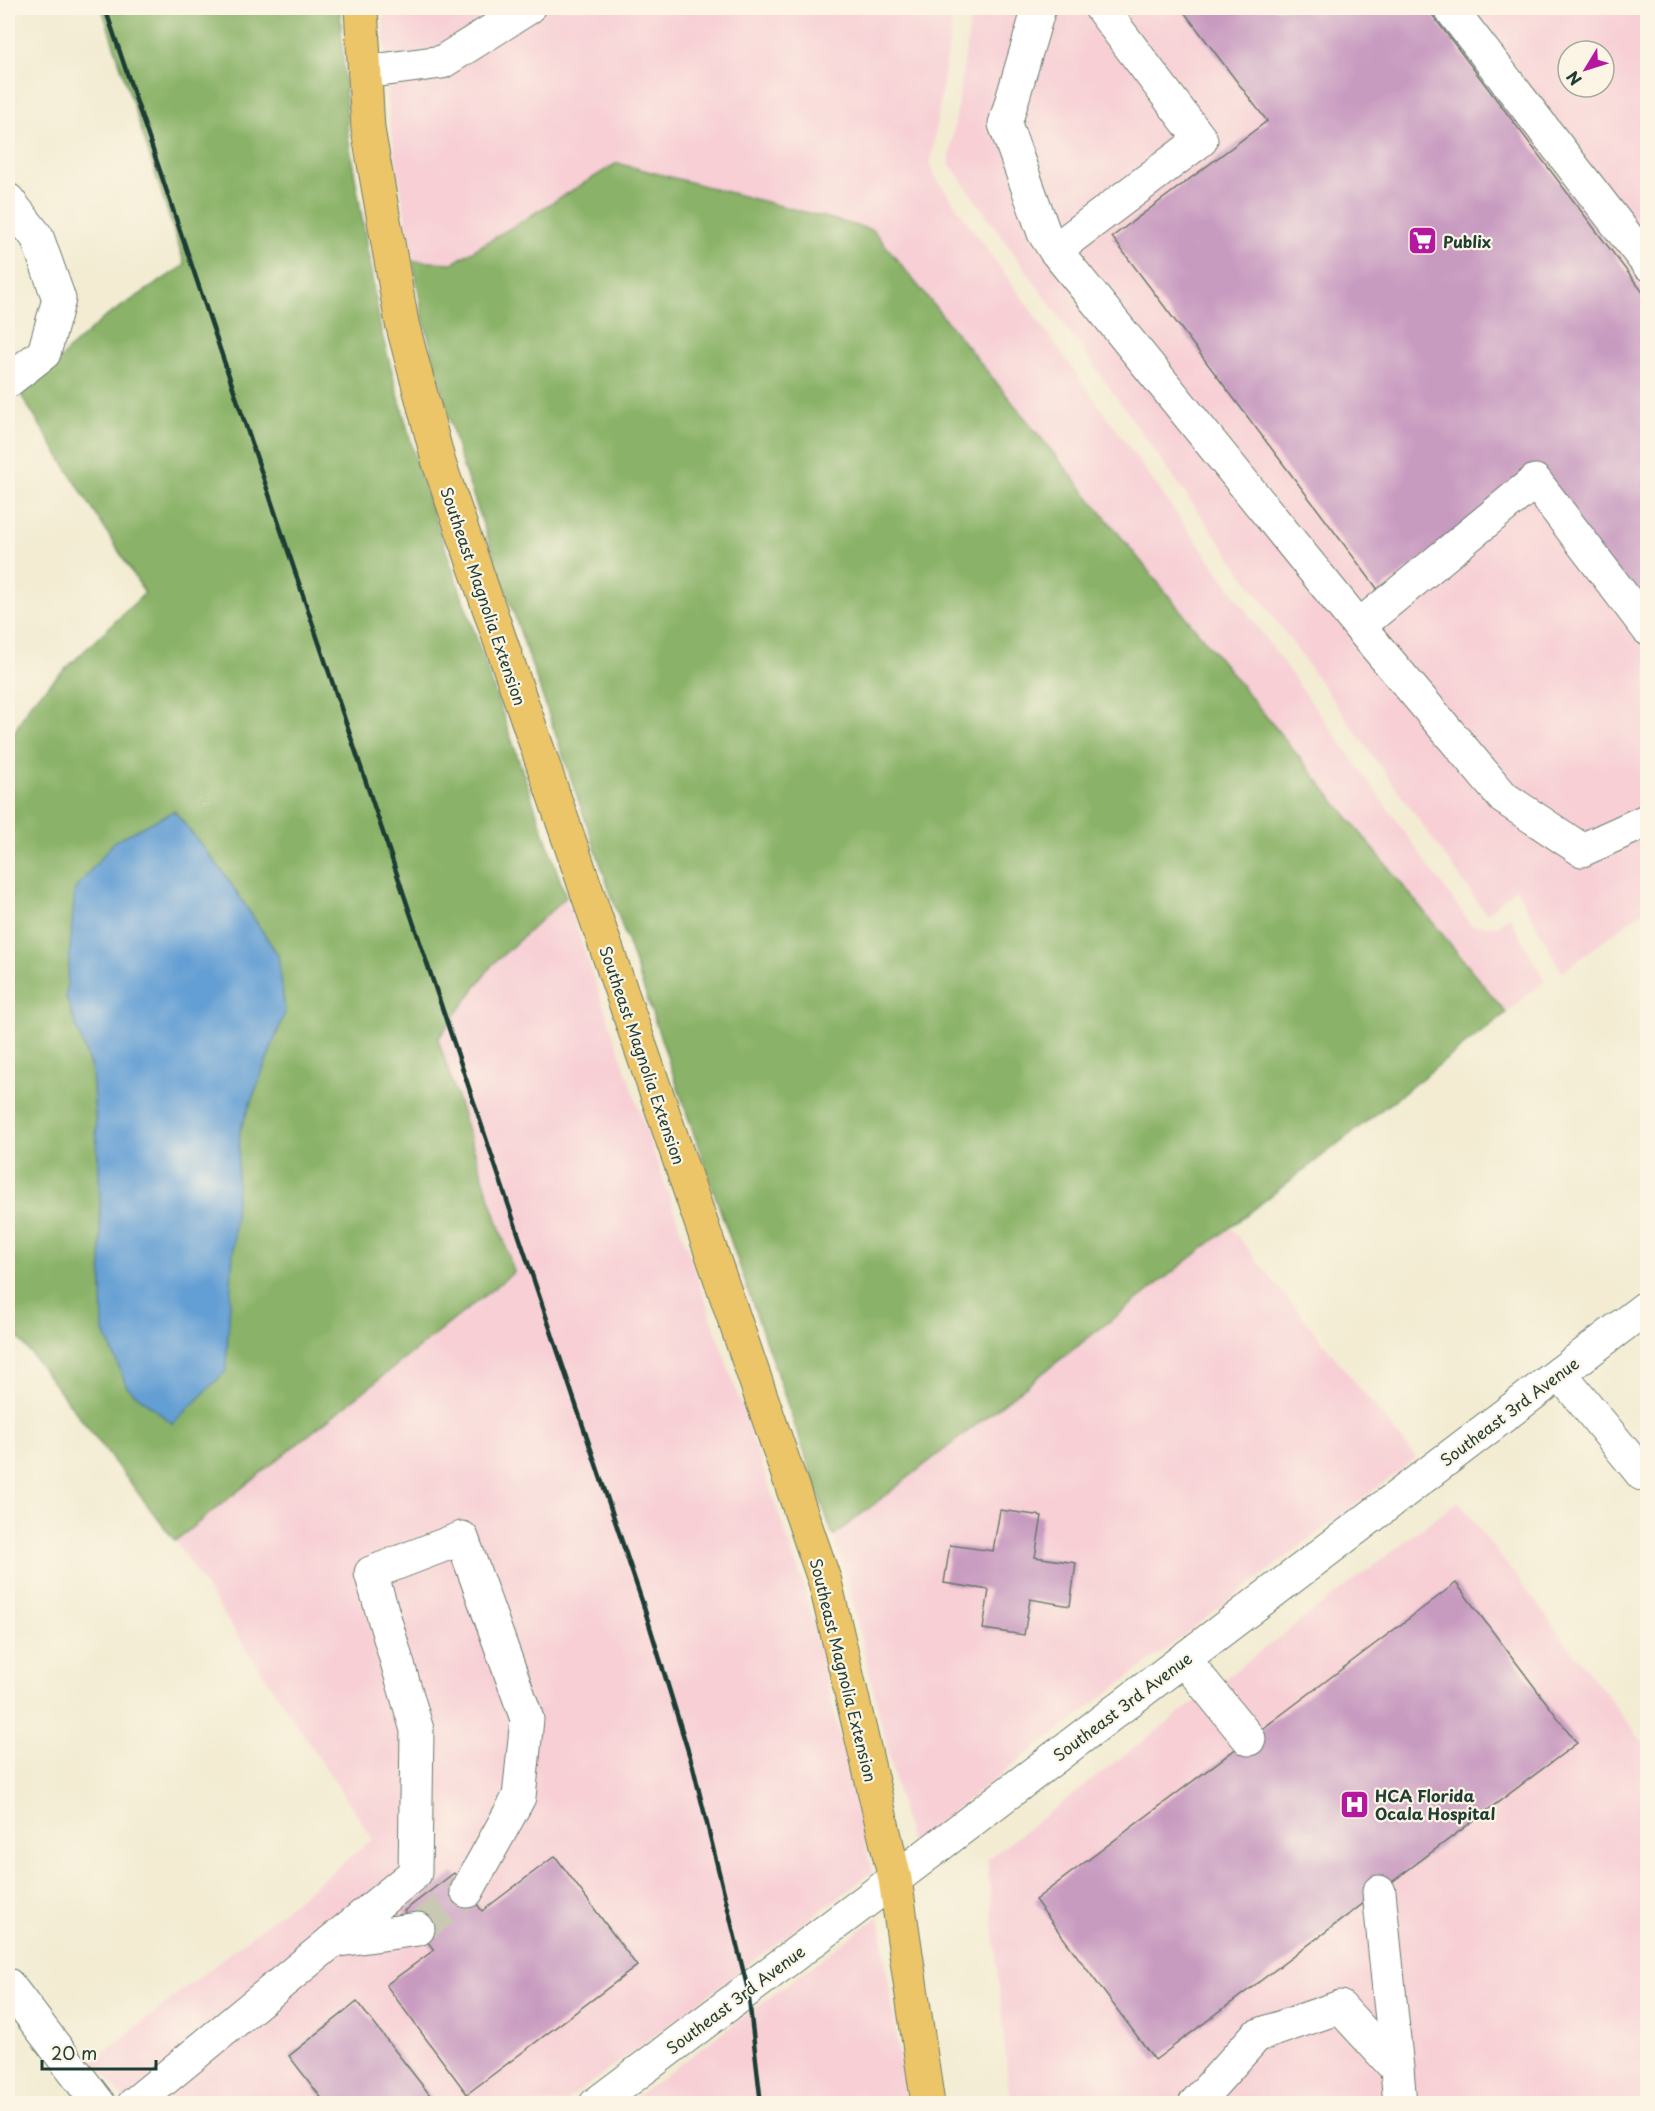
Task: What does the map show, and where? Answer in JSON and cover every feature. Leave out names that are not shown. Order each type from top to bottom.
[{"type":"main road","name":"Southeast Magnolia Extension","points":[[361,8],[368,129],[402,323],[439,463],[825,1582],[895,1879],[928,2103]]},
{"type":"street","points":[[365,72],[442,62],[528,8]]},
{"type":"street","points":[[1038,8],[1005,124],[1044,233],[1055,250],[1359,626],[1504,798],[1582,850],[1647,820]]},
{"type":"street","points":[[1055,250],[1201,140],[1101,8]]},
{"type":"street","points":[[1450,8],[1643,249]]},
{"type":"street","points":[[8,200],[37,237],[59,299],[44,353],[8,381]]},
{"type":"street","points":[[1359,626],[1535,481],[1647,629]]},
{"type":"street","name":"Southeast 3rd Avenue","points":[[596,2103],[895,1879],[1647,1306]]},
{"type":"street","points":[[1560,1372],[1646,1475]]},
{"type":"street","points":[[134,2103],[415,1873],[417,1730],[371,1573],[462,1538],[526,1719],[519,1797],[467,1891]]},
{"type":"street","points":[[1184,1659],[1249,1738]]},
{"type":"street","points":[[1379,1892],[1400,2103]]},
{"type":"street","points":[[332,1941],[418,1929]]},
{"type":"street","points":[[8,1985],[99,2103]]},
{"type":"street","points":[[1195,2103],[1256,2036],[1340,2007],[1397,2069]]},
{"type":"shaded area","points":[[382,8],[954,8],[931,163],[934,175],[1471,925],[1498,926],[1509,916],[1545,981],[1506,1013],[873,230],[617,163],[453,263],[413,261],[390,124]]},
{"type":"shaded area","points":[[972,8],[1647,8],[1647,908],[1562,972],[1516,888],[1486,914],[949,163]]},
{"type":"shaded area","points":[[566,897],[805,1590],[872,1872],[564,2103],[127,2103],[94,2061],[373,1839],[175,1541],[514,1272],[438,1039],[492,965]]},
{"type":"shaded area","points":[[1231,1228],[1416,1458],[910,1844],[846,1575],[833,1536]]},
{"type":"shaded area","name":"HCA Florida Ocala Hospital","points":[[1458,1501],[1647,1748],[1647,2103],[1010,2103],[987,1860]]},
{"type":"shaded area","points":[[879,1916],[906,2103],[628,2103]]},
{"type":"green space","points":[[102,8],[340,8],[348,135],[381,331],[419,472],[566,897],[492,965],[438,1039],[514,1272],[175,1541],[8,1324],[8,743],[32,701],[145,593],[21,395],[56,368],[66,352],[104,318],[185,265]],"holes":[[[174,811],[223,872],[278,955],[285,1012],[240,1131],[99,1171],[92,1071],[66,997]]]},
{"type":"green space","points":[[617,163],[873,230],[1506,1013],[833,1536],[459,455],[423,317],[413,261],[453,263]]},
{"type":"water","points":[[174,811],[223,872],[278,955],[285,1012],[240,1131],[226,1371],[173,1424],[127,1387],[103,1329],[99,1171],[92,1071],[66,997],[75,889],[115,841]]},
{"type":"building","points":[[1181,8],[1427,8],[1648,299],[1648,623],[1535,473],[1379,591],[1112,237],[1267,121]]},
{"type":"building","points":[[1000,1510],[1042,1516],[1035,1557],[1076,1563],[1070,1606],[1030,1599],[1024,1635],[983,1629],[989,1590],[944,1583],[950,1545],[993,1551]]},
{"type":"building","points":[[1456,1583],[1577,1743],[1155,2060],[1035,1900]]},
{"type":"building","points":[[555,1856],[637,1966],[467,2094],[386,1985],[434,1950],[404,1911],[454,1873],[482,1911]]},
{"type":"building","points":[[357,2002],[437,2104],[326,2104],[289,2056]]},
{"type":"tunnel","points":[[418,1929],[467,1891]]},
{"type":"railway","points":[[105,8],[642,1601],[693,1767],[748,1990],[761,2104]]},
{"type":"place","name":"Publix","points":[[1422,241]]},
{"type":"place","name":"HCA Florida Ocala Hospital","points":[[1354,1804]]}]
